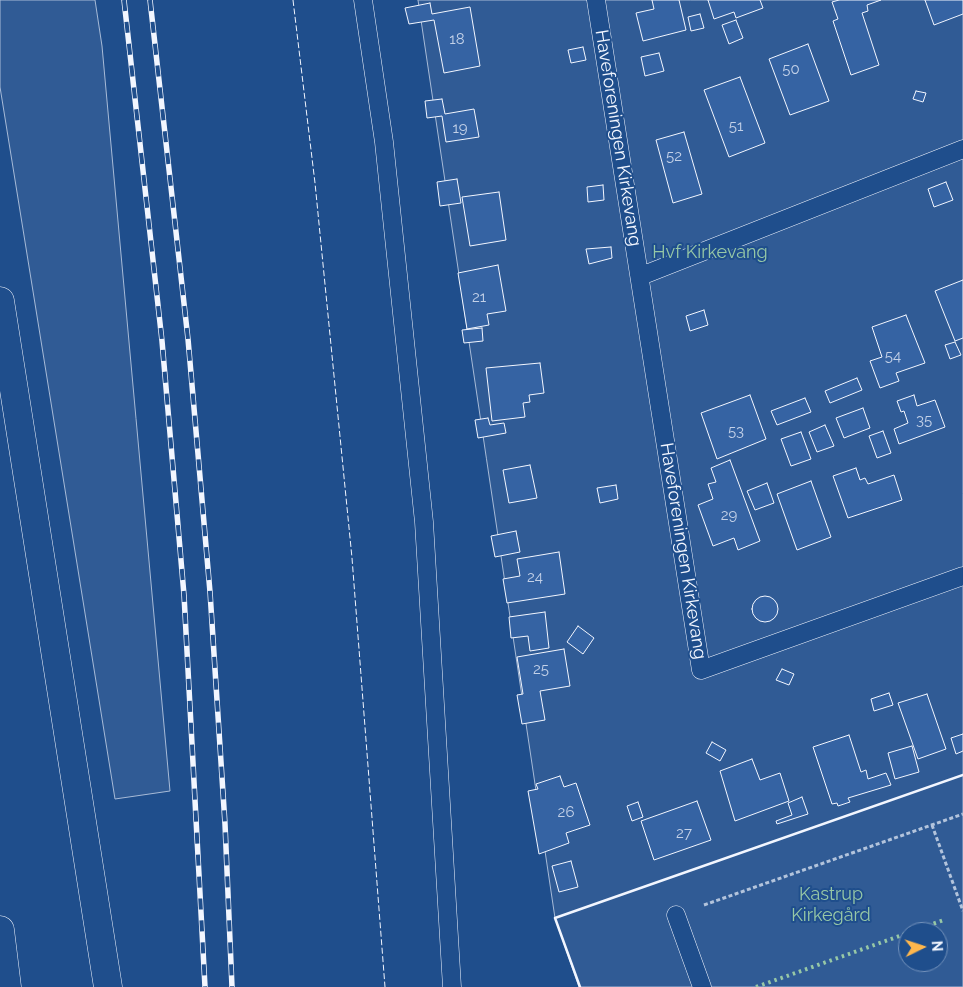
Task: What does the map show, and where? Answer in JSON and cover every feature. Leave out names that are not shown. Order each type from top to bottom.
[{"type":"highway","points":[[0,302],[108,987]]},
{"type":"highway","points":[[0,930],[7,987]]},
{"type":"lane","points":[[364,0],[384,142],[424,522],[452,987]]},
{"type":"lane","name":"Haveforeningen Kirkevang","points":[[596,0],[641,276],[701,670],[963,576]]},
{"type":"lane","points":[[641,276],[963,149]]},
{"type":"lane","points":[[676,915],[702,987]]},
{"type":"path","points":[[676,915],[963,814]]},
{"type":"path","points":[[932,825],[963,911]]},
{"type":"shaded area","points":[[0,0],[95,0],[102,46],[170,791],[115,799],[0,87]]},
{"type":"shaded area","name":"Hvf Kirkevang","points":[[418,0],[963,0],[963,987],[579,987],[555,918]]},
{"type":"building","points":[[652,0],[679,0],[686,30],[643,41],[636,13],[654,9]]},
{"type":"building","points":[[708,0],[760,0],[763,8],[736,18],[734,12],[714,19]]},
{"type":"building","points":[[839,0],[881,0],[867,5],[868,11],[862,13],[879,65],[851,75],[833,21],[838,19],[832,2]]},
{"type":"building","points":[[925,0],[963,0],[963,14],[934,25]]},
{"type":"building","points":[[430,3],[432,14],[470,7],[480,66],[444,73],[434,20],[409,24],[405,8]]},
{"type":"building","points":[[700,14],[704,28],[691,31],[688,17]]},
{"type":"building","points":[[736,20],[743,38],[729,44],[722,25]]},
{"type":"building","points":[[808,44],[829,101],[790,115],[769,59]]},
{"type":"building","points":[[583,47],[586,60],[571,63],[568,50]]},
{"type":"building","points":[[659,53],[664,71],[645,76],[641,57]]},
{"type":"building","points":[[740,77],[765,143],[729,157],[704,90]]},
{"type":"building","points":[[916,91],[926,93],[923,102],[913,99]]},
{"type":"building","points":[[442,99],[445,114],[474,109],[479,137],[446,142],[442,116],[427,118],[425,101]]},
{"type":"building","points":[[684,132],[702,194],[673,203],[656,140]]},
{"type":"building","points":[[457,179],[461,203],[440,206],[437,182]]},
{"type":"building","points":[[946,182],[953,200],[934,207],[928,189]]},
{"type":"building","points":[[603,185],[604,200],[588,202],[587,187]]},
{"type":"building","points":[[499,192],[506,240],[470,246],[462,197]]},
{"type":"building","points":[[611,247],[612,258],[589,264],[586,249]]},
{"type":"building","points":[[498,265],[506,311],[487,314],[489,325],[467,329],[458,273]]},
{"type":"building","points":[[963,280],[963,338],[955,341],[935,291]]},
{"type":"building","points":[[704,310],[708,325],[690,331],[686,316]]},
{"type":"building","points":[[906,315],[925,363],[896,373],[899,381],[880,388],[870,361],[882,357],[872,327]]},
{"type":"building","points":[[482,328],[483,341],[464,343],[462,330]]},
{"type":"building","points":[[955,342],[961,355],[950,359],[945,345]]},
{"type":"building","points":[[540,363],[544,393],[529,395],[530,402],[523,403],[525,417],[492,421],[486,368]]},
{"type":"building","points":[[857,378],[862,390],[830,403],[825,391]]},
{"type":"building","points":[[750,395],[766,439],[717,459],[701,413]]},
{"type":"building","points":[[914,395],[917,406],[935,400],[945,427],[899,444],[894,429],[908,423],[904,411],[901,412],[897,401]]},
{"type":"building","points":[[805,398],[811,412],[777,425],[771,411]]},
{"type":"building","points":[[863,408],[870,428],[844,438],[836,418]]},
{"type":"building","points":[[488,418],[490,425],[504,423],[506,433],[478,438],[475,420]]},
{"type":"building","points":[[825,425],[834,446],[817,452],[809,432]]},
{"type":"building","points":[[883,431],[891,453],[877,458],[869,436]]},
{"type":"building","points":[[801,432],[811,459],[791,466],[781,439]]},
{"type":"building","points":[[730,460],[760,541],[738,550],[734,538],[713,546],[698,505],[713,499],[708,484],[716,482],[711,468]]},
{"type":"building","points":[[530,465],[537,498],[509,503],[503,470]]},
{"type":"building","points":[[856,468],[860,480],[865,478],[868,484],[894,475],[902,500],[848,518],[833,476]]},
{"type":"building","points":[[811,481],[831,537],[797,550],[777,494]]},
{"type":"building","points":[[767,483],[774,503],[755,510],[747,491]]},
{"type":"building","points":[[616,485],[618,499],[600,503],[597,488]]},
{"type":"building","points":[[516,531],[520,552],[495,557],[491,536]]},
{"type":"building","points":[[559,552],[565,594],[507,603],[503,579],[520,576],[517,559]]},
{"type":"building","points":[[765,596],[774,600],[778,609],[774,618],[765,622],[756,618],[752,609],[756,600]]},
{"type":"building","points":[[545,612],[549,648],[530,651],[528,636],[511,638],[509,617]]},
{"type":"building","points":[[578,626],[594,638],[583,654],[567,642]]},
{"type":"building","points":[[564,649],[570,686],[540,691],[545,720],[522,724],[517,695],[523,694],[517,657]]},
{"type":"building","points":[[782,669],[794,674],[789,685],[776,680]]},
{"type":"building","points":[[889,693],[893,705],[874,711],[871,699]]},
{"type":"building","points":[[927,694],[946,749],[918,759],[898,703]]},
{"type":"building","points":[[963,734],[963,751],[956,754],[951,738]]},
{"type":"building","points":[[849,735],[861,772],[866,770],[868,779],[886,773],[891,785],[848,798],[850,802],[838,806],[837,803],[832,804],[813,747]]},
{"type":"building","points":[[712,742],[726,750],[720,761],[706,753]]},
{"type":"building","points":[[912,746],[919,772],[895,779],[888,753]]},
{"type":"building","points":[[752,759],[760,780],[780,773],[789,801],[735,821],[720,771]]},
{"type":"building","points":[[560,776],[564,787],[576,783],[590,825],[566,833],[569,843],[539,854],[528,791],[538,789],[536,784]]},
{"type":"building","points":[[802,797],[808,814],[777,824],[776,821],[792,815],[788,803]]},
{"type":"building","points":[[697,801],[711,840],[654,860],[641,821]]},
{"type":"building","points":[[638,802],[643,817],[632,821],[627,806]]},
{"type":"building","points":[[571,861],[578,887],[559,892],[552,866]]},
{"type":"railway","points":[[124,0],[162,341],[184,595],[205,987]]},
{"type":"railway","points":[[150,0],[188,339],[210,592],[225,824],[232,987]]},
{"type":"hedge","points":[[938,922],[944,920]]},
{"type":"hedge","points":[[756,987],[898,937]]},
{"type":"fence","points":[[293,0],[315,183],[352,558],[385,987]]},
{"type":"wall","points":[[580,987],[555,918],[963,775]]},
{"type":"park label","name":"Kastrup Kirkegård","points":[[831,905]]}]
